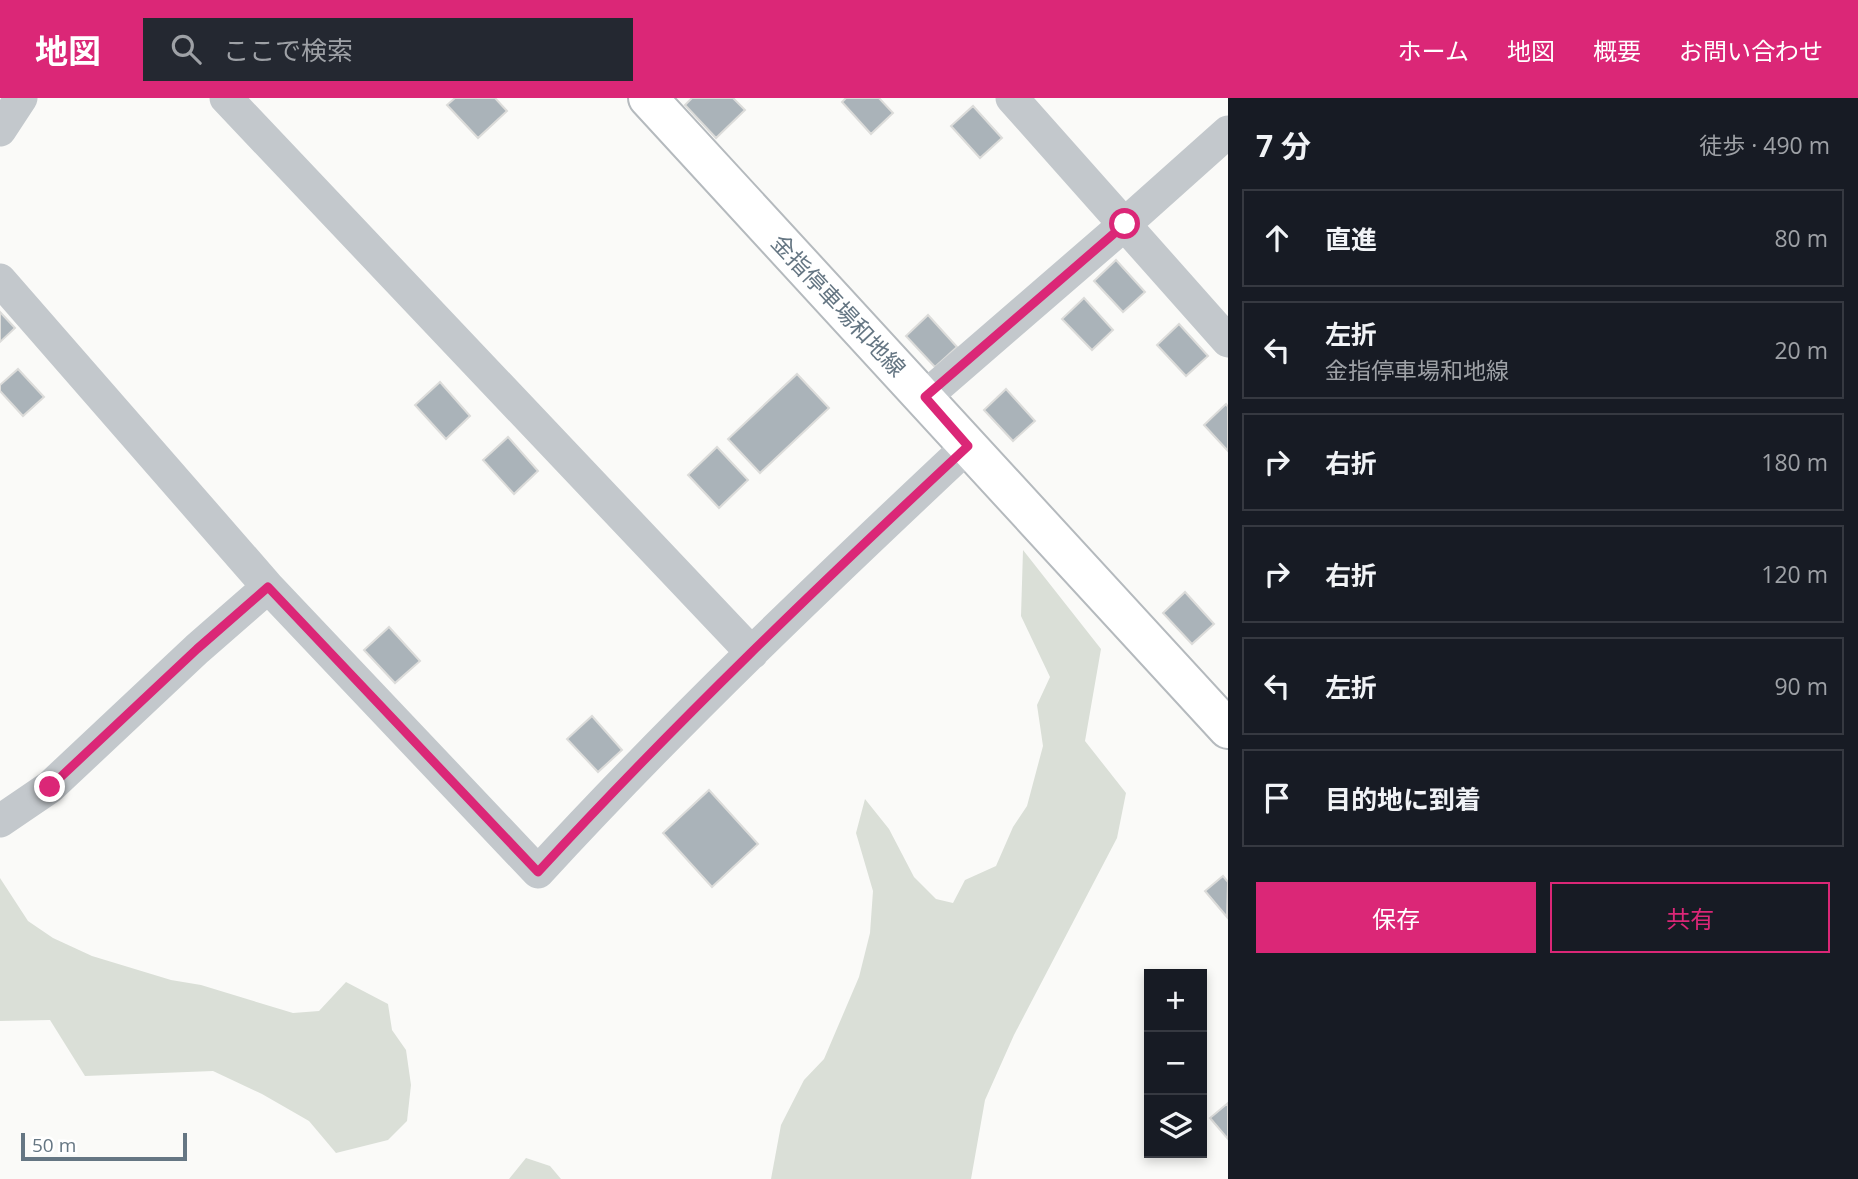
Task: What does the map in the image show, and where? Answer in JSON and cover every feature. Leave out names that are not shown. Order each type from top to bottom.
[{"type":"main road","name":"金指停車場和地線","points":[[648,98],[1228,729]]},
{"type":"street","points":[[226,98],[751,653]]},
{"type":"street","points":[[1012,98],[1228,341]]},
{"type":"street","points":[[925,397],[1228,132]]},
{"type":"street","points":[[0,280],[268,587],[538,872],[604,801],[751,653],[968,446]]},
{"type":"street","points":[[0,821],[50,787],[197,649],[268,587]]},
{"type":"shaded area","points":[[1023,550],[1101,649],[1085,741],[1126,793],[1117,838],[1014,1035],[985,1100],[971,1179],[771,1179],[781,1125],[804,1080],[824,1059],[859,977],[870,933],[873,891],[856,833],[865,799],[889,829],[914,877],[936,899],[953,903],[965,880],[996,866],[1013,827],[1027,806],[1043,746],[1037,705],[1050,677],[1021,616]]},
{"type":"shaded area","points":[[0,878],[28,921],[53,938],[92,956],[293,1013],[319,1011],[346,982],[388,1004],[392,1030],[406,1050],[411,1085],[407,1121],[388,1140],[336,1153],[309,1121],[262,1094],[213,1071],[85,1076],[50,1020],[0,1021]]},
{"type":"shaded area","points":[[526,1158],[550,1166],[561,1179],[509,1179]]},
{"type":"building","points":[[455,98],[495,98],[507,111],[478,138],[447,105]]},
{"type":"building","points":[[692,98],[733,98],[745,110],[716,138],[685,105]]},
{"type":"building","points":[[846,98],[879,98],[893,113],[871,134],[842,102]]},
{"type":"building","points":[[973,106],[1002,138],[980,158],[951,126]]},
{"type":"building","points":[[1116,260],[1145,292],[1123,312],[1094,281]]},
{"type":"building","points":[[1084,298],[1113,330],[1092,350],[1062,319]]},
{"type":"building","points":[[0,312],[15,328],[0,342]]},
{"type":"building","points":[[928,315],[957,347],[935,367],[906,336]]},
{"type":"building","points":[[1179,324],[1208,356],[1186,376],[1157,345]]},
{"type":"building","points":[[18,369],[44,397],[23,416],[0,391],[0,385]]},
{"type":"building","points":[[797,374],[829,408],[760,473],[728,439]]},
{"type":"building","points":[[440,382],[470,416],[446,439],[415,405]]},
{"type":"building","points":[[1006,389],[1035,421],[1013,441],[984,410]]},
{"type":"building","points":[[1226,404],[1228,407],[1228,451],[1204,425]]},
{"type":"building","points":[[508,437],[538,471],[514,494],[483,460]]},
{"type":"building","points":[[717,447],[748,480],[719,508],[688,475]]},
{"type":"building","points":[[1185,592],[1214,624],[1192,644],[1163,613]]},
{"type":"building","points":[[389,627],[420,661],[395,683],[364,650]]},
{"type":"building","points":[[592,716],[622,750],[598,772],[567,739]]},
{"type":"building","points":[[709,790],[758,844],[712,887],[663,833]]},
{"type":"building","points":[[1223,876],[1228,882],[1227,917],[1205,891]]},
{"type":"building","points":[[1228,1103],[1228,1139],[1210,1118]]},
{"type":"route","points":[[50,787],[197,649],[268,587],[538,872],[604,801],[751,653],[968,446],[925,397],[1125,224]]}]
